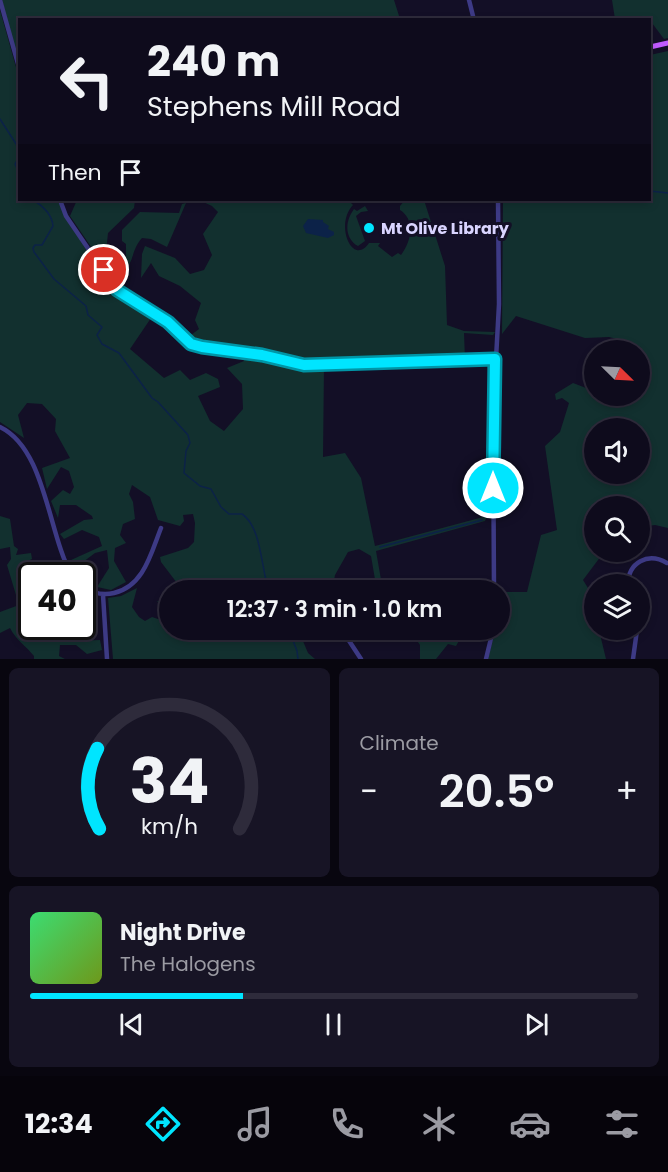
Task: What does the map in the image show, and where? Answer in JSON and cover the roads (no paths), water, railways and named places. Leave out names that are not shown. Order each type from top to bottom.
[{"type":"main road","points":[[651,47],[668,43]]},
{"type":"street","points":[[0,0],[18,64]]},
{"type":"street","points":[[469,0],[474,18]]},
{"type":"street","points":[[60,201],[66,216],[113,285],[168,322],[191,344],[262,355],[304,365],[495,359]]},
{"type":"street","points":[[494,580],[493,414],[499,290],[498,201]]},
{"type":"street","points":[[0,427],[14,437],[31,460],[67,562]]},
{"type":"street","points":[[96,593],[103,595],[121,591],[138,579],[161,528]]},
{"type":"street","points":[[630,574],[641,561],[654,558],[667,563]]},
{"type":"street","points":[[103,595],[107,659]]},
{"type":"street","points":[[349,640],[361,659]]},
{"type":"street","points":[[486,659],[491,640]]},
{"type":"street","points":[[633,659],[636,640]]},
{"type":"water","points":[[308,219],[323,220],[334,235],[328,238],[306,233],[303,226]]},
{"type":"waterway","points":[[0,119],[18,147]]},
{"type":"waterway","points":[[18,159],[15,164],[18,171]]},
{"type":"waterway","points":[[651,191],[668,193]]},
{"type":"waterway","points":[[34,201],[46,211],[53,226],[42,245],[35,245],[34,252],[54,279],[86,306],[88,315],[102,327],[97,335],[102,344],[119,353],[152,398],[188,435],[190,443],[186,451],[184,473],[200,486],[211,489],[221,507],[229,514],[242,514],[249,520],[257,539],[266,580]]},
{"type":"waterway","points":[[380,547],[482,520]]},
{"type":"waterway","points":[[293,640],[298,659]]},
{"type":"place","name":"Mt Olive Library","points":[[369,228]]}]
